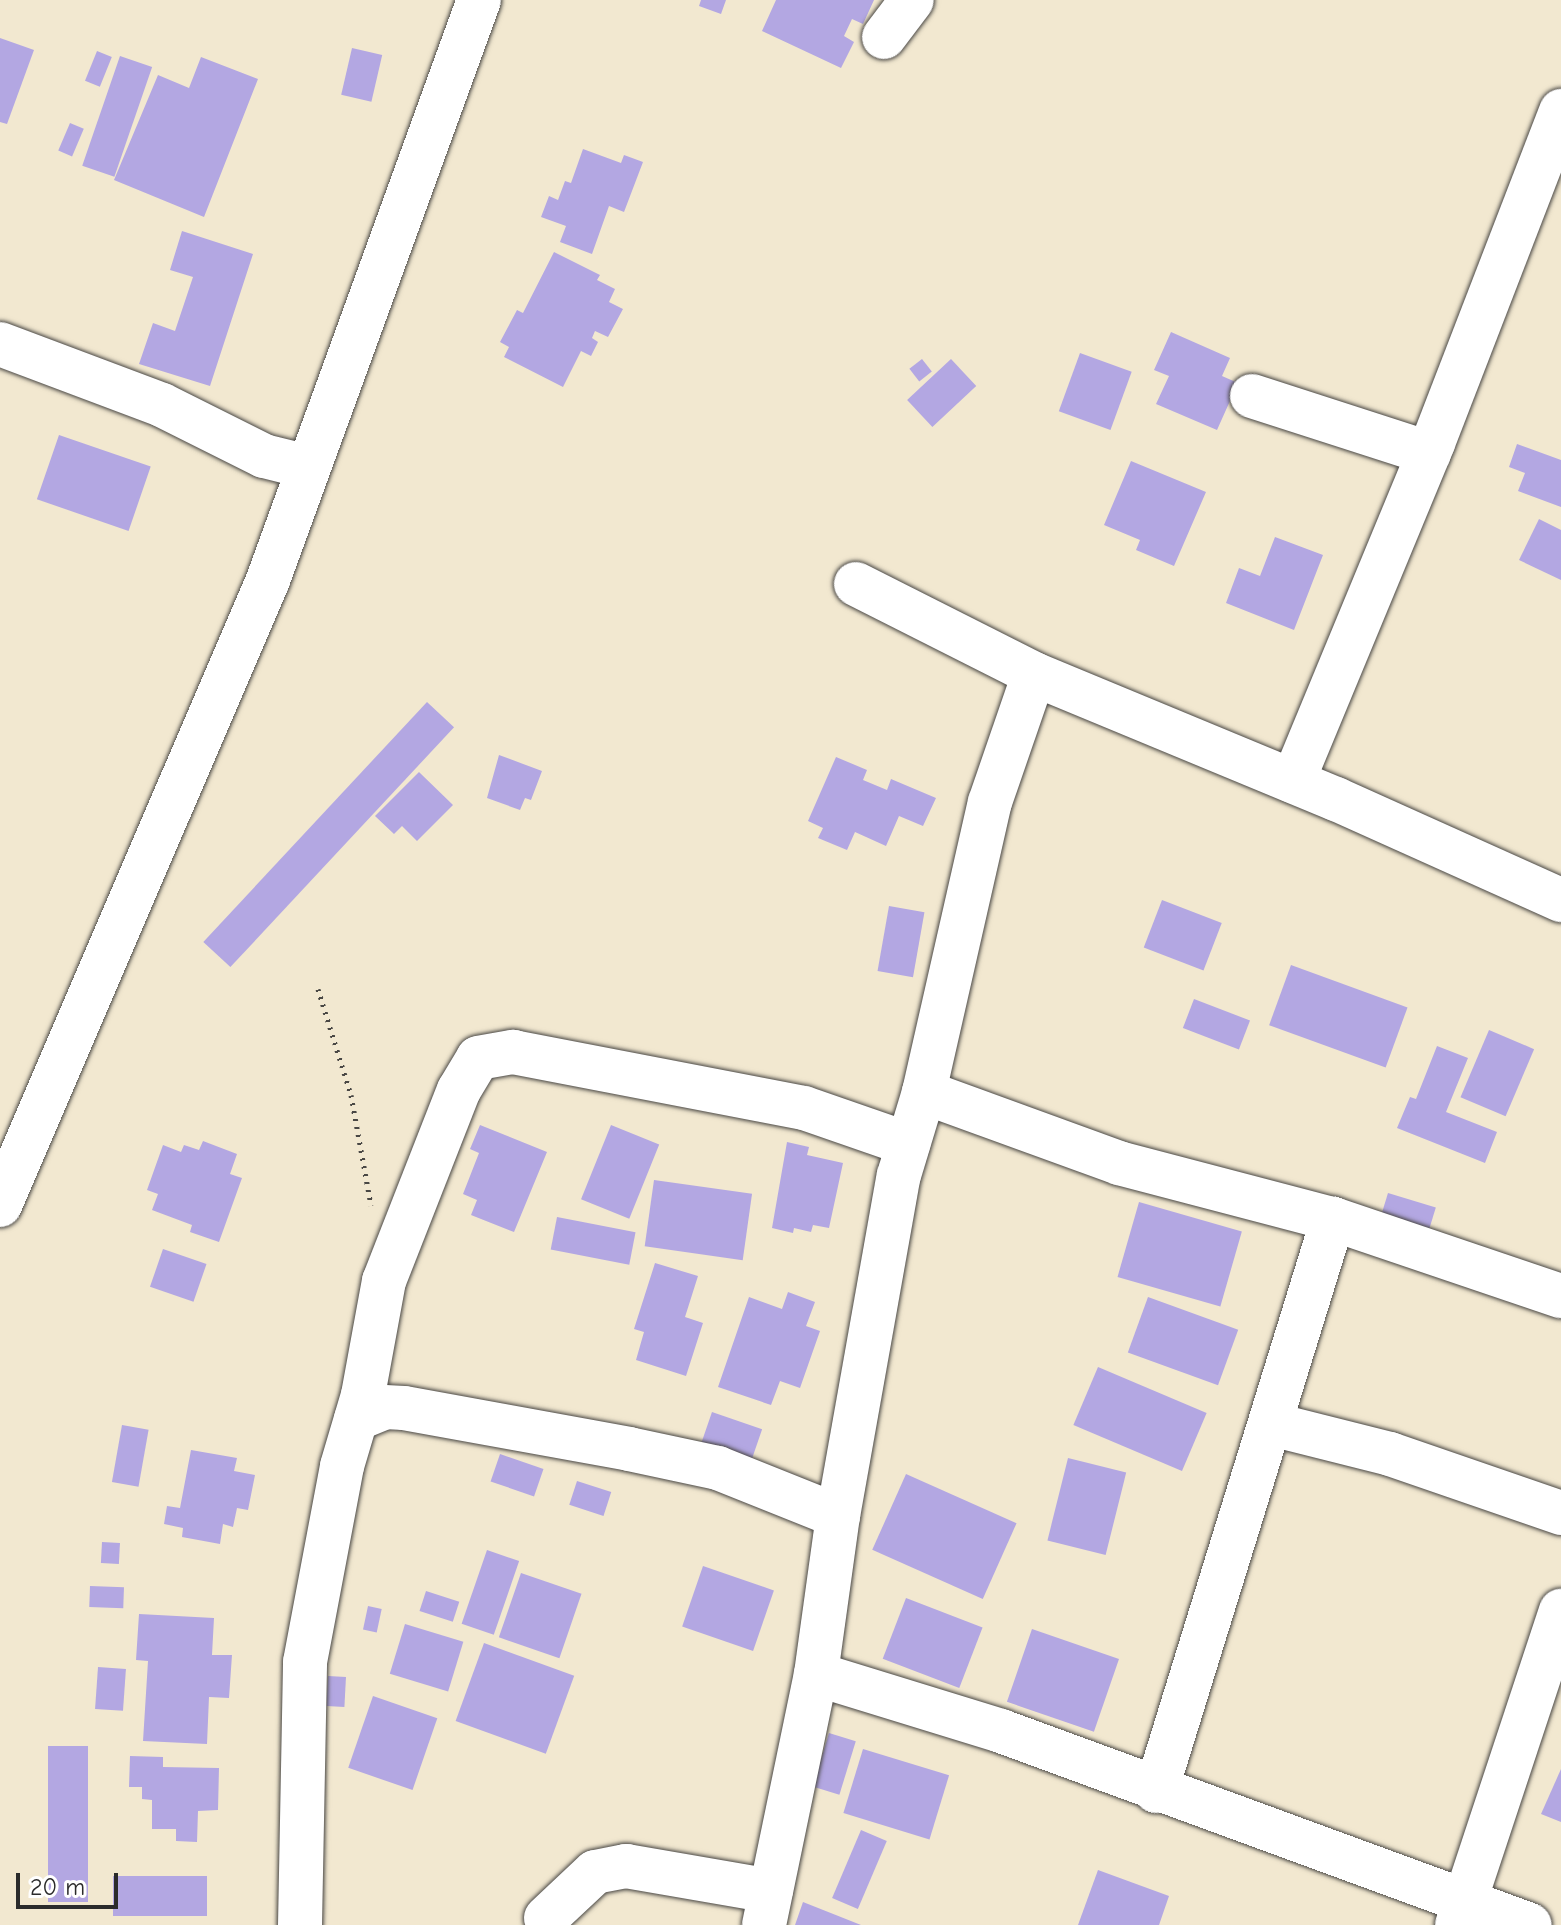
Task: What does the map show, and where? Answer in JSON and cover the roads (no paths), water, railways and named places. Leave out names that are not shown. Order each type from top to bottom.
[{"type":"street","points":[[0,1205],[268,580],[479,0]]},
{"type":"street","points":[[884,37],[912,0]]},
{"type":"street","points":[[1293,781],[1429,453],[1544,199],[1561,111]]},
{"type":"street","points":[[0,344],[162,405],[264,456],[308,467]]},
{"type":"street","points":[[1252,396],[1429,453]]},
{"type":"street","points":[[856,584],[1034,674],[1293,781],[1561,900]]},
{"type":"street","points":[[546,1918],[595,1872],[626,1866],[768,1908],[816,1674],[838,1516],[908,1144],[924,1092],[990,802],[1034,674]]},
{"type":"street","points":[[300,1925],[305,1662],[342,1466],[356,1419],[384,1281],[459,1090],[478,1058],[513,1052],[804,1108],[908,1144]]},
{"type":"street","points":[[924,1092],[1119,1163],[1333,1219],[1561,1296]]},
{"type":"street","points":[[1156,1791],[1333,1219]]},
{"type":"street","points":[[356,1419],[385,1407],[404,1408],[629,1449],[718,1468],[838,1516]]},
{"type":"street","points":[[1271,1424],[1390,1454],[1561,1513]]},
{"type":"street","points":[[1463,1913],[1561,1611]]},
{"type":"street","points":[[816,1674],[1001,1731],[1463,1913],[1530,1925]]}]
